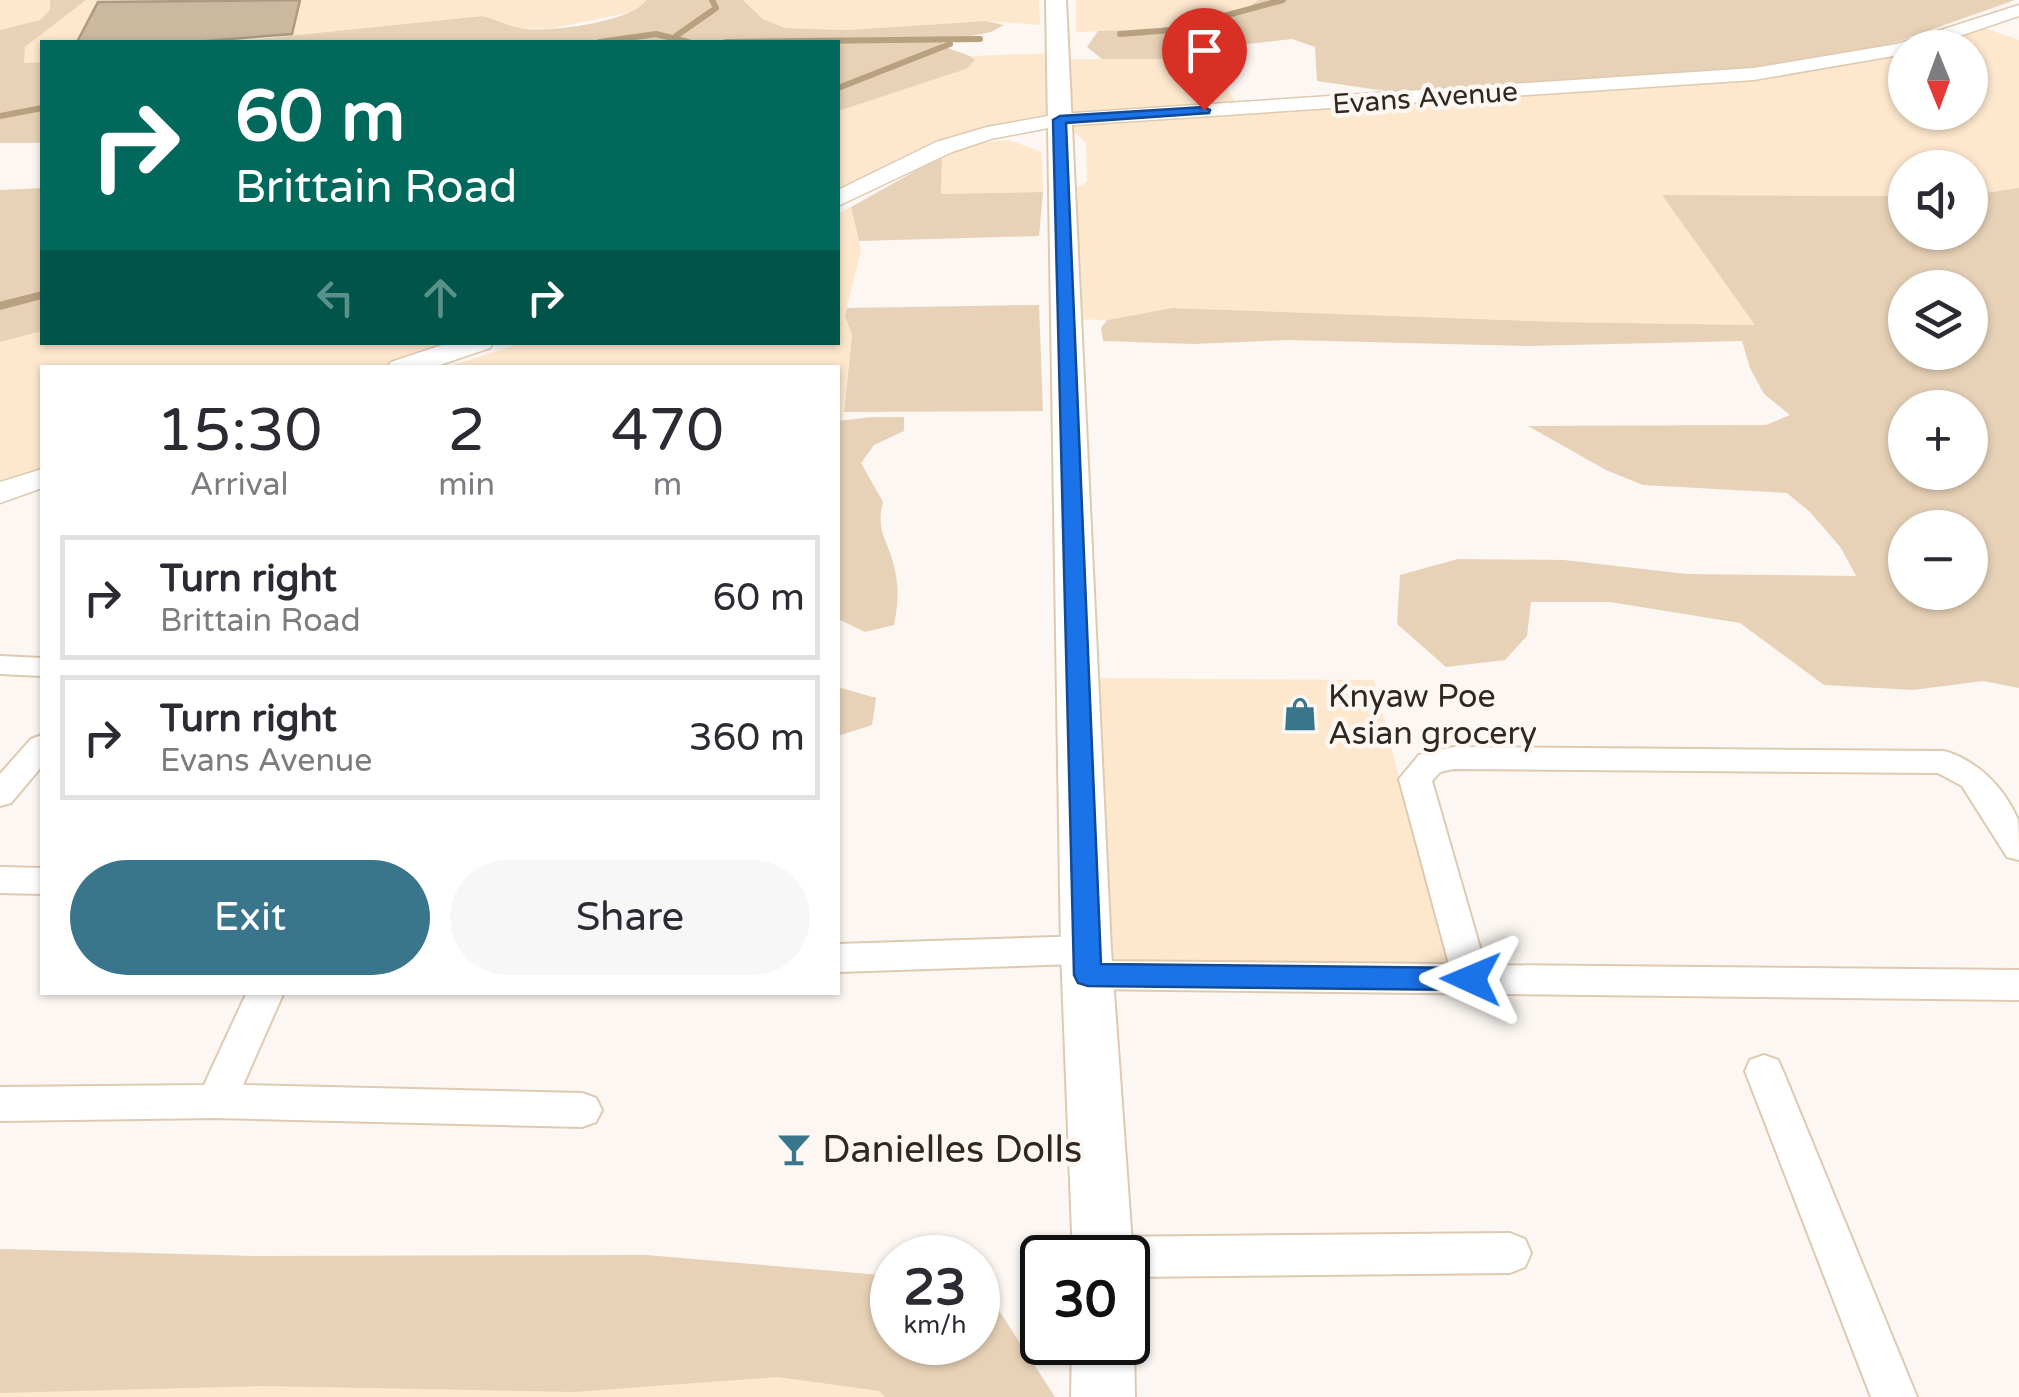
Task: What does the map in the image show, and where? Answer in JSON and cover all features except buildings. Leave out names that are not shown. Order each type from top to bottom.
[{"type":"main road","points":[[1056,0],[1087,962],[1103,1235]]},
{"type":"main road","points":[[1103,1365],[1103,1397]]},
{"type":"street","name":"Evans Avenue","points":[[840,198],[944,146],[1060,120],[1754,74],[1900,49],[2019,10]]},
{"type":"street","points":[[410,365],[471,345]]},
{"type":"street","points":[[0,493],[40,479]]},
{"type":"street","points":[[0,664],[40,667]]},
{"type":"street","points":[[0,795],[40,748]]},
{"type":"street","points":[[1471,979],[1415,779],[1430,763],[1454,758],[1944,762],[1973,778],[2019,848]]},
{"type":"street","points":[[0,880],[40,882]]},
{"type":"street","points":[[840,958],[1087,962],[1471,979],[2019,985]]},
{"type":"street","points":[[216,1101],[265,995]]},
{"type":"street","points":[[1764,1071],[1894,1397]]},
{"type":"street","points":[[0,1104],[216,1101],[582,1110]]},
{"type":"street","points":[[1150,1257],[1510,1253]]},
{"type":"shaded area","points":[[0,0],[50,0],[51,10],[40,20],[0,30]]},
{"type":"shaded area","points":[[50,0],[86,0],[25,47],[24,63],[40,62],[40,143],[0,143],[0,30],[40,20],[50,10]]},
{"type":"shaded area","points":[[86,0],[648,1],[636,11],[549,29],[518,28],[482,16],[250,40],[40,40],[40,62],[24,63],[25,47]]},
{"type":"shaded area","points":[[646,0],[743,0],[763,19],[785,28],[846,30],[986,21],[1004,25],[991,32],[942,42],[975,60],[966,69],[840,110],[840,40],[250,40],[482,16],[520,28],[569,27],[609,20]]},
{"type":"shaded area","points":[[743,0],[1039,0],[1040,25],[986,21],[846,30],[785,28],[763,19]]},
{"type":"shaded area","points":[[1076,0],[1261,1],[1211,19],[1154,30],[1076,32]]},
{"type":"shaded area","points":[[1259,0],[2015,0],[1930,30],[1888,30],[1888,45],[1761,69],[1393,92],[1317,81],[1315,47],[1292,39],[1222,47],[1216,64],[1219,77],[1196,74],[1187,59],[1102,59],[1087,47],[1098,31],[1204,22],[1243,10]]},
{"type":"shaded area","points":[[1976,25],[2019,40],[2019,188],[1988,192],[1988,150],[1888,150],[1888,196],[1663,195],[1757,325],[1172,308],[1107,320],[1065,319],[1060,197],[1087,182],[1086,142],[1059,120],[914,159],[840,198],[840,110],[974,60],[970,56],[1057,53],[1059,119],[1805,67],[1888,47],[1888,130],[1988,130],[1988,30],[1956,30]]},
{"type":"shaded area","points":[[1063,59],[1187,59],[1196,74],[1219,77],[1238,106],[1066,117]]},
{"type":"shaded area","points":[[1009,140],[1042,152],[1043,192],[941,194],[942,156],[978,143]]},
{"type":"shaded area","points":[[942,156],[941,194],[1043,192],[1039,236],[859,241],[851,207]]},
{"type":"shaded area","points":[[40,188],[40,332],[0,342],[0,190]]},
{"type":"shaded area","points":[[2019,188],[2019,688],[1983,681],[1913,690],[1824,685],[1740,623],[1610,602],[1531,602],[1527,636],[1505,660],[1446,667],[1397,624],[1400,575],[1458,559],[1564,560],[1687,574],[1856,576],[1841,548],[1811,513],[1787,493],[1643,485],[1606,470],[1528,426],[1766,425],[1790,415],[1764,394],[1742,341],[1528,346],[1288,340],[1193,344],[1103,341],[1101,328],[1107,320],[1172,308],[1755,325],[1662,195],[1888,196],[1888,250],[1988,250],[1988,192]]},
{"type":"shaded area","points":[[851,207],[861,251],[845,315],[852,335],[842,421],[840,365],[453,365],[516,345],[840,345],[840,213]]},
{"type":"shaded area","points":[[1039,305],[1043,411],[844,412],[852,335],[845,316],[847,308]]},
{"type":"shaded area","points":[[40,332],[40,345],[473,345],[408,365],[40,365],[40,479],[0,493],[0,342]]},
{"type":"shaded area","points":[[904,417],[904,431],[874,445],[861,463],[883,502],[882,529],[897,591],[894,625],[865,632],[840,620],[840,421]]},
{"type":"shaded area","points":[[1077,678],[1374,680],[1451,979],[1087,975]]},
{"type":"shaded area","points":[[840,688],[876,698],[872,725],[840,735]]},
{"type":"shaded area","points":[[0,1249],[255,1256],[646,1255],[870,1274],[870,1365],[1000,1365],[1000,1312],[1020,1343],[1020,1365],[1034,1365],[1055,1397],[885,1397],[879,1391],[778,1377],[574,1392],[261,1386],[0,1393]]},
{"type":"shaded area","points":[[0,1373],[927,1378],[929,1397],[0,1397]]},
{"type":"waterway","points":[[676,36],[716,8],[712,0]]},
{"type":"waterway","points":[[1120,34],[1172,30],[1283,0]]},
{"type":"waterway","points":[[614,40],[656,34],[680,40]]},
{"type":"waterway","points":[[840,41],[980,39]]},
{"type":"waterway","points":[[840,87],[950,44]]},
{"type":"waterway","points":[[0,116],[40,108]]},
{"type":"waterway","points":[[0,306],[40,296]]},
{"type":"place","name":"Knyaw Poe Asian grocery","points":[[1300,714]]},
{"type":"place","name":"Danielles Dolls","points":[[794,1149]]},
{"type":"route","points":[[1204,110],[1060,120],[1088,975],[1471,979]]}]
